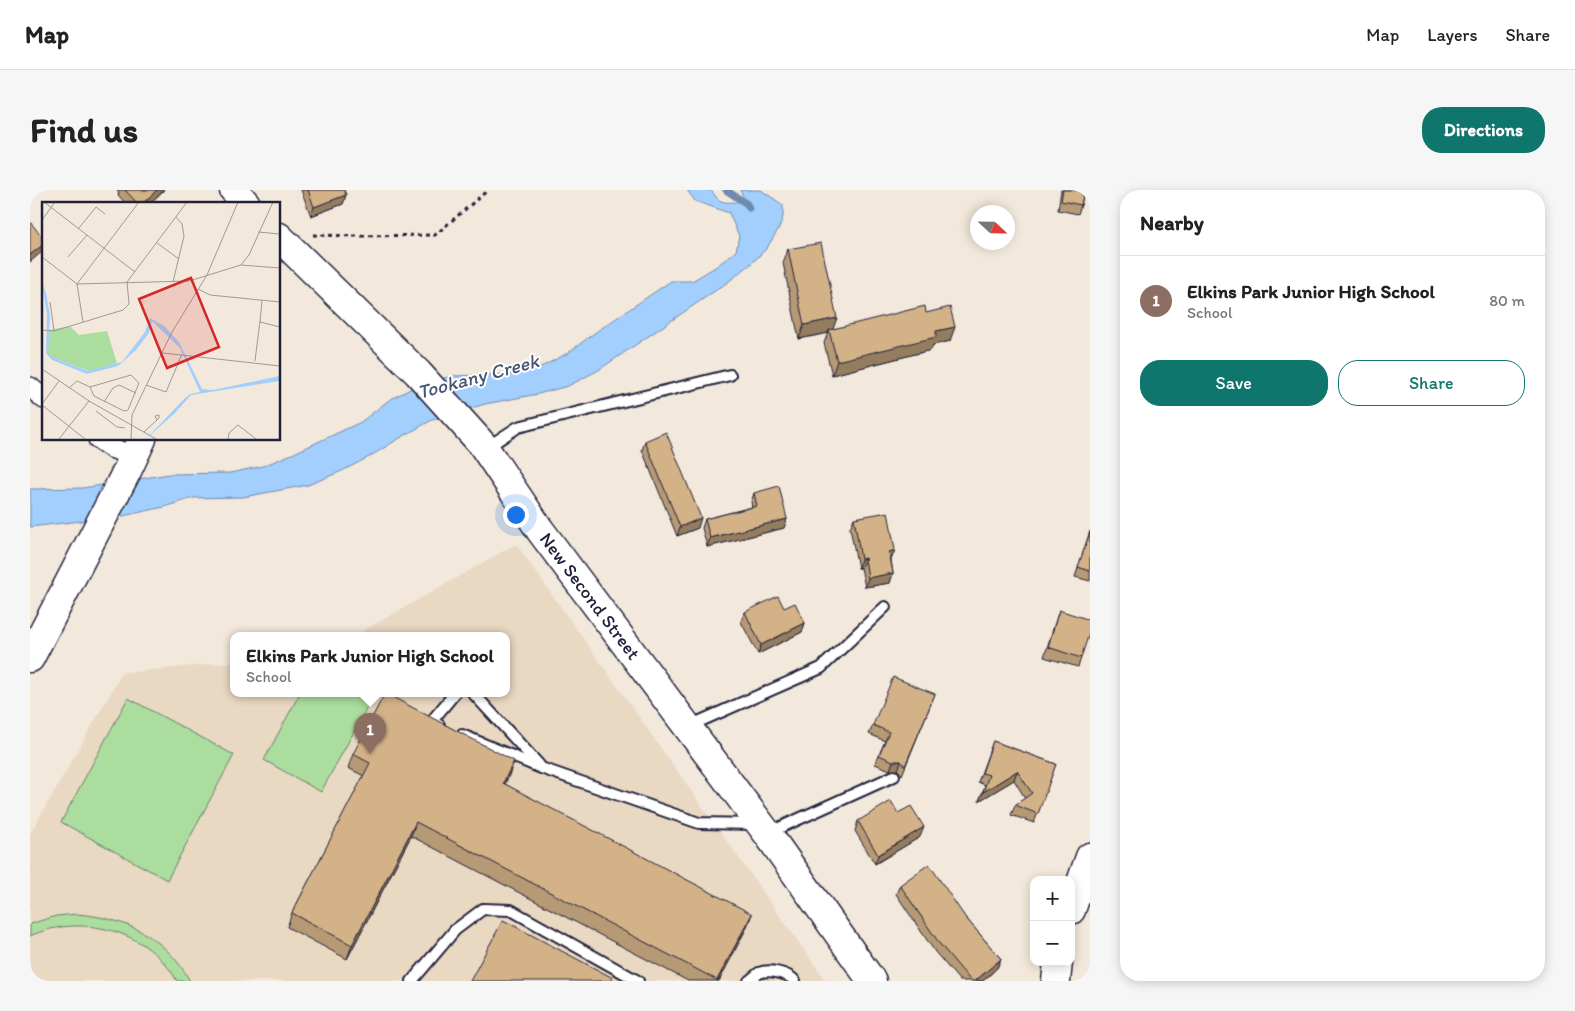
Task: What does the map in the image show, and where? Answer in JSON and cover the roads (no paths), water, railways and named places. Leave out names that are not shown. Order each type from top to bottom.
[{"type":"street","points":[[234,190],[244,202]]},
{"type":"street","name":"New Second Street","points":[[284,243],[418,374],[483,446],[540,530],[764,828],[872,981]]},
{"type":"street","points":[[30,387],[42,397]]},
{"type":"street","points":[[30,658],[134,455],[111,448],[99,440]]},
{"type":"street","points":[[1075,899],[1090,858]]},
{"type":"street","points":[[1056,981],[1058,966]]},
{"type":"lane","points":[[483,446],[518,427],[730,375]]},
{"type":"lane","points":[[688,727],[821,668],[885,607]]},
{"type":"lane","points":[[452,697],[432,722],[541,768],[699,823],[764,828],[894,776]]},
{"type":"lane","points":[[476,697],[541,768]]},
{"type":"lane","points":[[412,981],[455,930],[483,909],[511,910],[638,981]]},
{"type":"lane","points":[[749,981],[760,973],[776,972],[792,978],[794,981]]},
{"type":"water","points":[[687,190],[711,190],[719,200],[730,202],[745,201],[740,190],[761,190],[783,205],[783,217],[767,248],[728,282],[597,371],[568,386],[485,404],[432,420],[369,457],[308,485],[243,497],[193,498],[123,516],[30,527],[30,489],[83,488],[169,474],[230,473],[263,466],[361,422],[389,400],[420,384],[452,376],[516,374],[543,366],[568,353],[671,281],[692,281],[717,266],[736,251],[739,236],[729,213],[695,201]]},
{"type":"waterway","name":"Tookany Creek","points":[[726,190],[747,204],[749,208]]},
{"type":"place","name":"Elkins Park Junior High School","points":[[370,754]]}]
